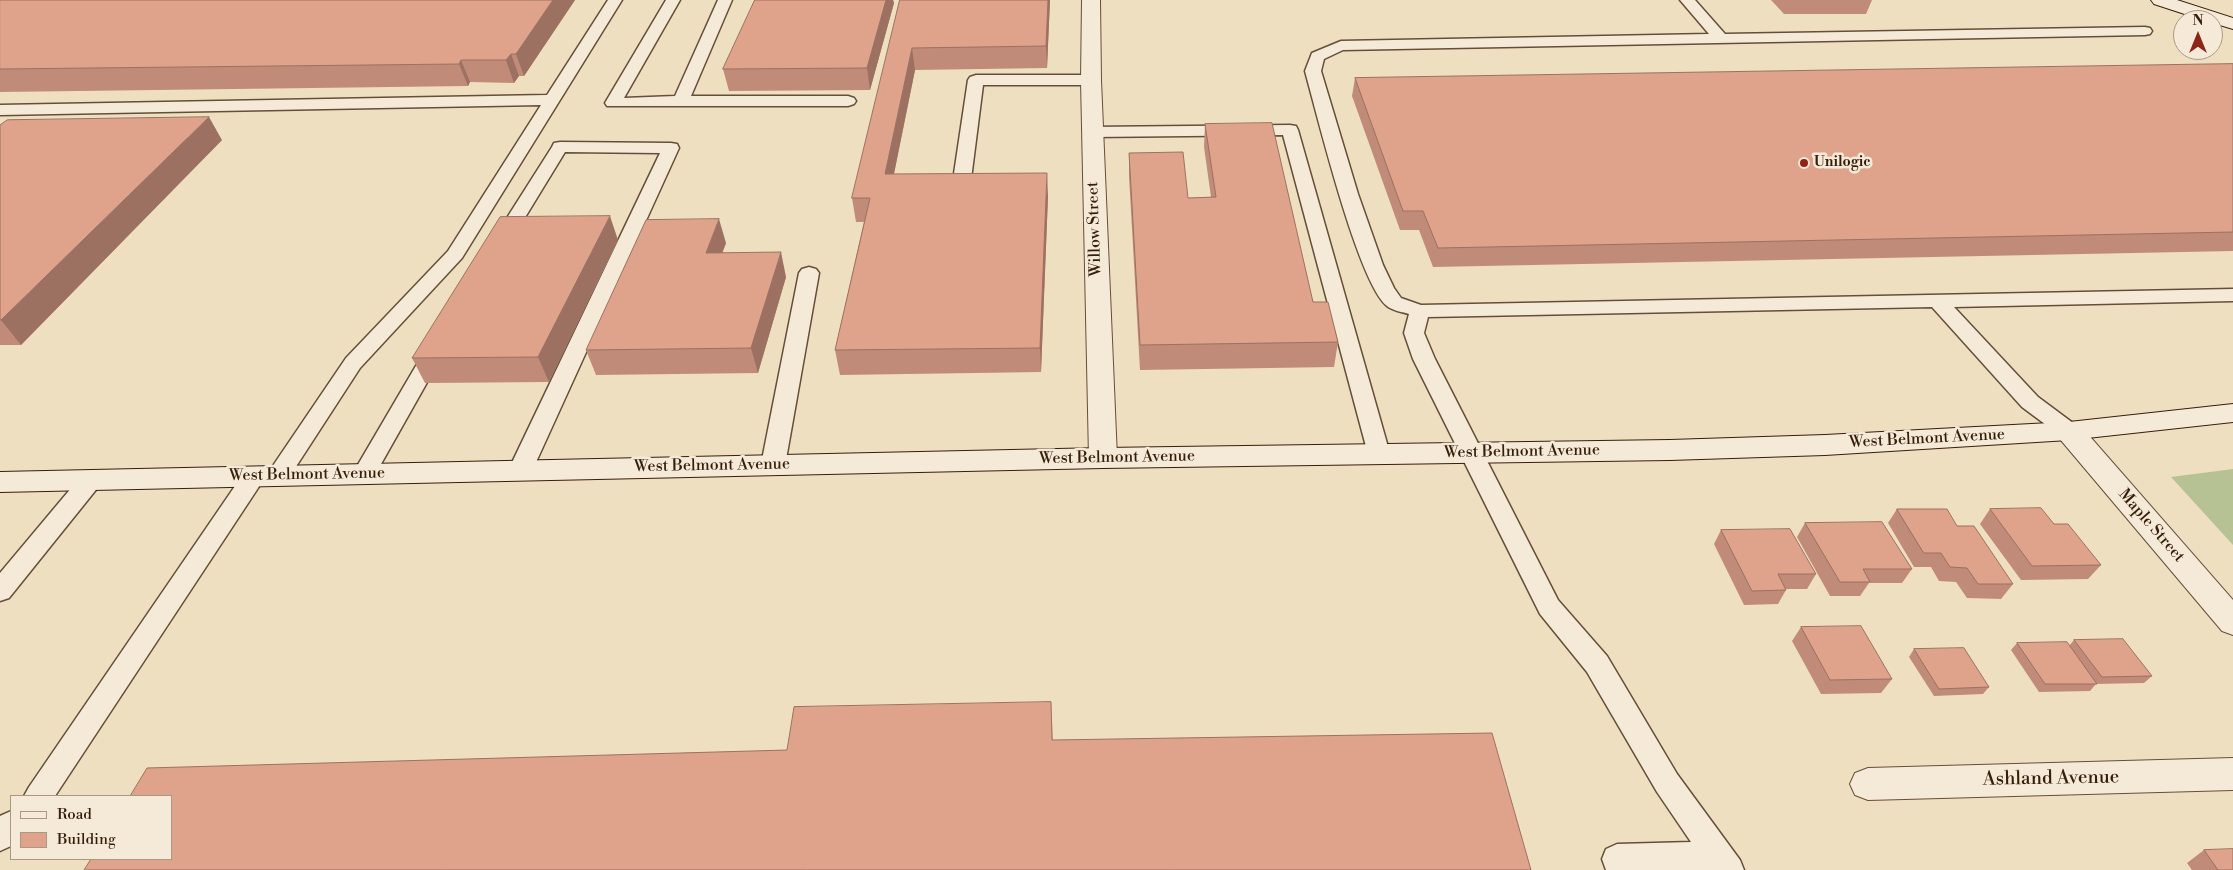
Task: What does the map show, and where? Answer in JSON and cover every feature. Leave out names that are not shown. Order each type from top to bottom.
[{"type":"main road","name":"Willow Street","points":[[1091,0],[1092,132],[1103,458]]},
{"type":"main road","points":[[2160,0],[2233,24]]},
{"type":"main road","points":[[2198,0],[2233,10]]},
{"type":"main road","name":"West Belmont Avenue","points":[[0,482],[1103,458],[1670,450],[2069,431],[2233,413]]},
{"type":"main road","name":"Maple Street","points":[[2069,431],[2233,622]]},
{"type":"main road","name":"Ashland Avenue","points":[[1868,784],[2233,774]]},
{"type":"lane","points":[[40,795],[266,476],[353,363],[455,254],[615,0]]},
{"type":"lane","points":[[673,0],[613,103],[848,101]]},
{"type":"lane","points":[[681,101],[725,0]]},
{"type":"lane","points":[[1687,0],[1720,37]]},
{"type":"lane","points":[[2145,31],[1382,44],[1341,46],[1318,56],[1313,71],[1373,264],[1381,283],[1394,302],[1420,311],[2233,295]]},
{"type":"lane","points":[[960,187],[976,80],[1091,80]]},
{"type":"lane","points":[[0,110],[552,100]]},
{"type":"lane","points":[[1092,132],[1290,130],[1379,454]]},
{"type":"lane","points":[[492,256],[517,231],[560,148],[671,148],[621,231],[520,471]]},
{"type":"lane","points":[[773,465],[809,273]]},
{"type":"lane","points":[[1938,301],[2030,402],[2069,431]]},
{"type":"lane","points":[[1420,311],[1414,333],[1424,358],[1474,453],[1549,607],[1597,664],[1667,783],[1723,862]]},
{"type":"lane","points":[[364,474],[447,329]]},
{"type":"lane","points":[[0,591],[91,480]]},
{"type":"lane","points":[[0,836],[10,826]]},
{"type":"lane","points":[[1621,870],[1617,859],[1723,862]]},
{"type":"green space","points":[[2233,469],[2233,545],[2171,477]]},
{"type":"building","points":[[0,0],[553,0],[516,54],[511,54],[506,60],[461,60],[459,64],[0,69]]},
{"type":"building","points":[[755,0],[886,0],[867,68],[723,69]]},
{"type":"building","points":[[900,0],[1048,0],[1046,46],[912,48],[885,174],[1047,173],[1040,348],[835,350],[870,198],[852,198]]},
{"type":"building","name":"Unilogic","points":[[2233,64],[2233,232],[1438,248],[1423,211],[1403,211],[1355,78]]},
{"type":"building","points":[[209,117],[0,320],[0,125],[7,120]]},
{"type":"building","points":[[1272,123],[1313,302],[1328,302],[1338,342],[1140,345],[1129,153],[1183,152],[1188,198],[1216,197],[1205,124]]},
{"type":"building","points":[[610,216],[538,357],[412,358],[500,217]]},
{"type":"building","points":[[719,219],[706,253],[781,252],[751,348],[586,350],[646,220]]},
{"type":"building","points":[[2041,508],[2054,524],[2068,524],[2101,565],[2032,566],[1990,509]]},
{"type":"building","points":[[1897,509],[1947,509],[1957,526],[1974,526],[2013,584],[1978,584],[1967,568],[1950,567],[1941,553],[1924,553]]},
{"type":"building","points":[[1882,522],[1912,569],[1863,569],[1870,582],[1840,582],[1805,523]]},
{"type":"building","points":[[1790,529],[1816,574],[1778,574],[1786,590],[1752,591],[1721,530]]},
{"type":"building","points":[[1861,626],[1892,679],[1830,680],[1801,627]]},
{"type":"building","points":[[2123,639],[2152,676],[2102,677],[2074,640]]},
{"type":"building","points":[[2067,642],[2097,684],[2045,684],[2017,643]]},
{"type":"building","points":[[1964,648],[1989,687],[1939,689],[1914,649]]},
{"type":"building","points":[[1051,702],[1052,740],[1492,733],[1531,870],[84,870],[90,860],[172,860],[172,795],[131,795],[147,768],[787,750],[794,707]]},
{"type":"building","points":[[2233,849],[2233,870],[2218,870],[2204,850]]},
{"type":"place","name":"Unilogic","points":[[1804,163]]}]
